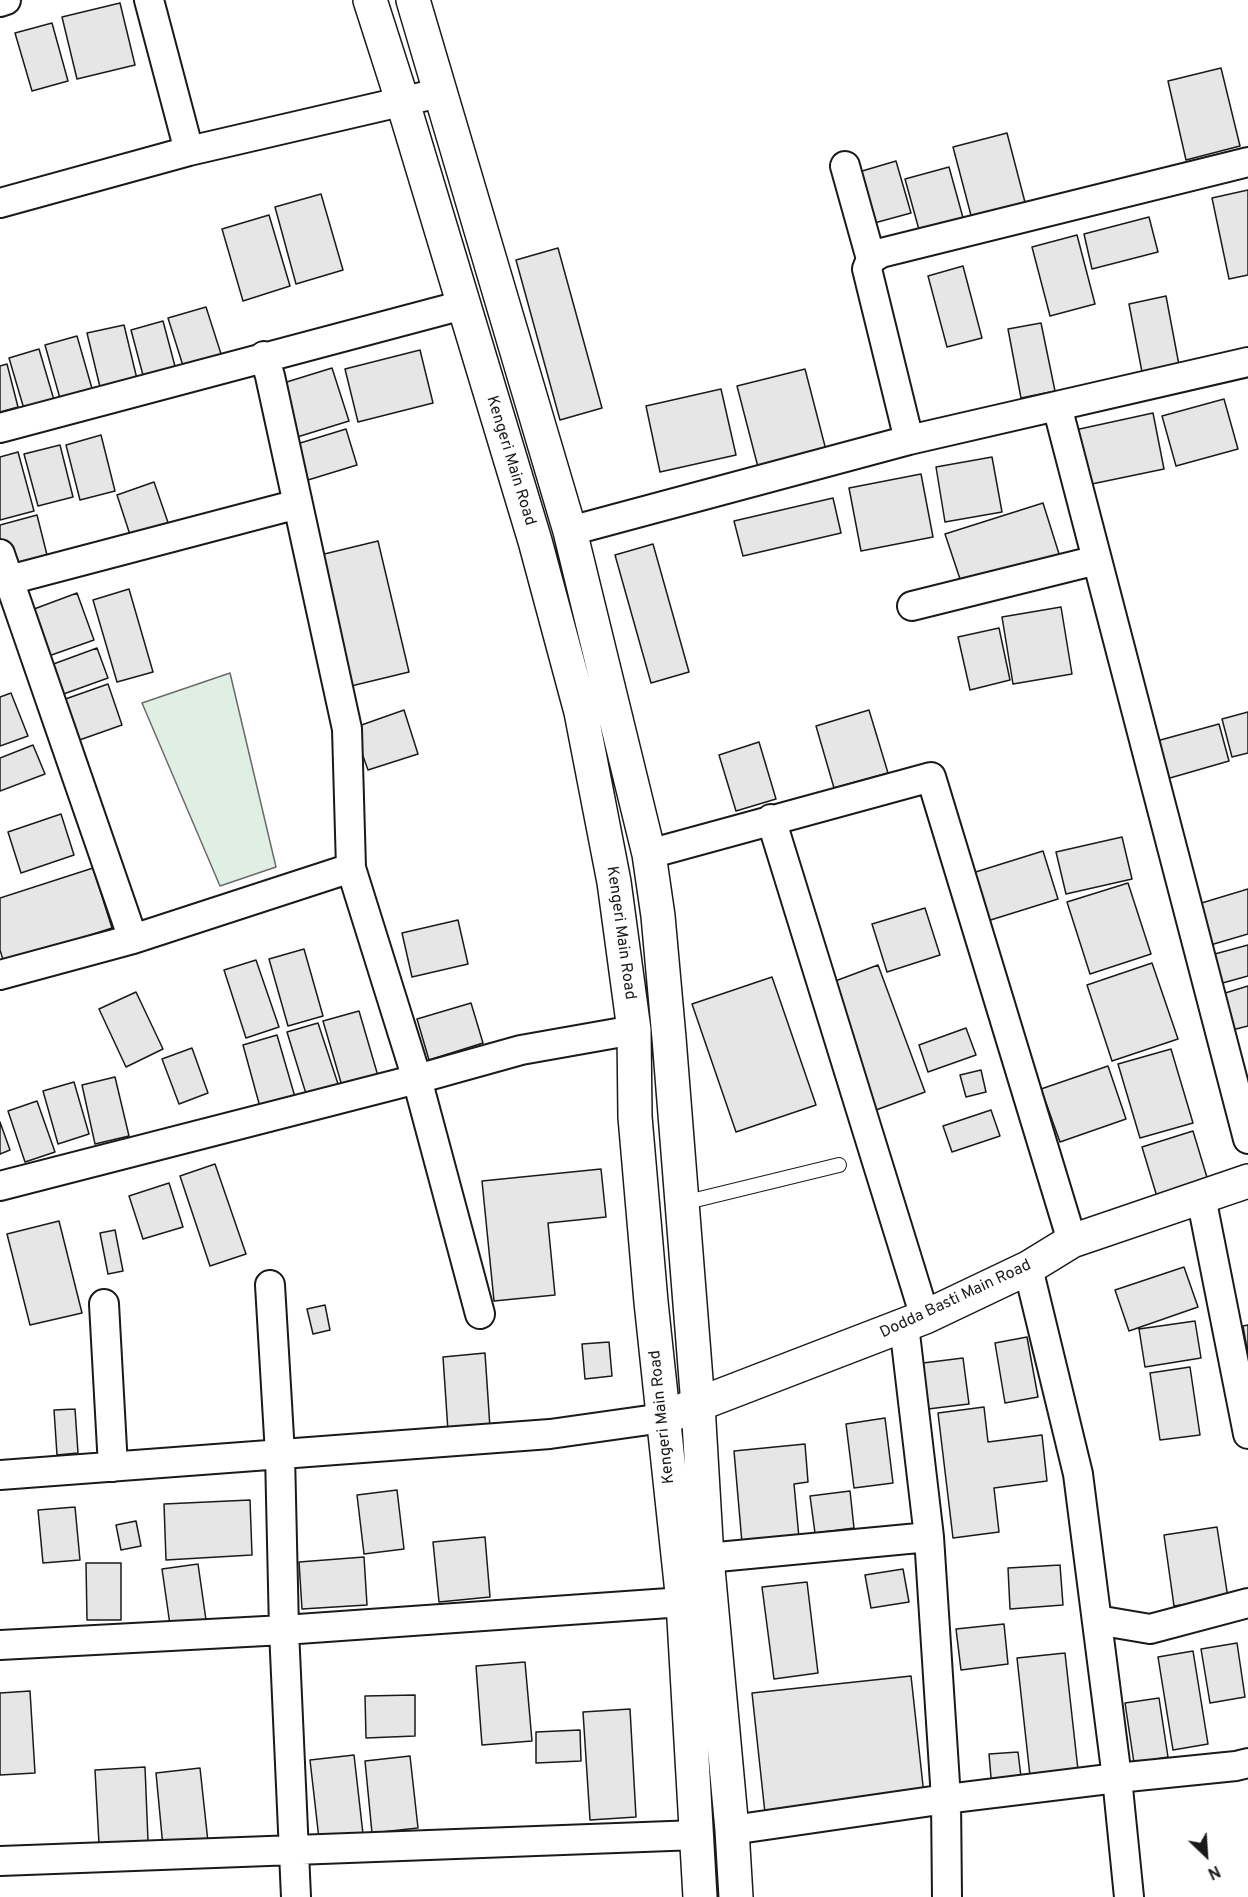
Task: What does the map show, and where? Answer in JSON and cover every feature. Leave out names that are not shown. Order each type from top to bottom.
[{"type":"main road","name":"Kengeri Main Road","points":[[370,0],[404,103],[535,541],[581,712],[614,882],[634,1030],[635,1117],[683,1602],[700,1897]]},
{"type":"main road","name":"Kengeri Main Road","points":[[413,0],[570,531],[649,854],[658,916],[683,1203],[707,1558],[736,1897]]},
{"type":"main road","name":"Dodda Basti Main Road","points":[[663,1418],[915,1321],[1028,1268],[1072,1241],[1248,1181]]},
{"type":"street","points":[[0,2],[6,0]]},
{"type":"street","points":[[149,0],[189,152]]},
{"type":"street","points":[[0,203],[189,152],[439,93]]},
{"type":"street","points":[[871,259],[881,253],[1248,162]]},
{"type":"street","points":[[845,166],[871,259],[867,270],[909,441]]},
{"type":"street","points":[[0,428],[264,356],[463,305]]},
{"type":"street","points":[[264,356],[347,729],[351,868],[417,1079],[480,1314]]},
{"type":"street","points":[[570,531],[909,441],[1247,365]]},
{"type":"street","points":[[1057,406],[1248,1139]]},
{"type":"street","points":[[133,939],[4,567],[298,504]]},
{"type":"street","points":[[912,606],[1097,560]]},
{"type":"street","points":[[649,854],[931,777],[1072,1241]]},
{"type":"street","points":[[771,819],[915,1321],[946,1799],[947,1897]]},
{"type":"street","points":[[0,975],[133,939],[351,868]]},
{"type":"street","points":[[0,1186],[521,1050],[634,1030]]},
{"type":"street","points":[[1201,1197],[1248,1434]]},
{"type":"street","points":[[1028,1268],[1078,1474],[1117,1778],[1129,1897]]},
{"type":"street","points":[[270,1285],[280,1454],[284,1630],[296,1897]]},
{"type":"street","points":[[104,1304],[113,1467]]},
{"type":"street","points":[[0,1475],[550,1434],[663,1418]]},
{"type":"street","points":[[707,1558],[929,1537]]},
{"type":"street","points":[[0,1645],[284,1630],[683,1602]]},
{"type":"street","points":[[1097,1620],[1149,1629],[1248,1603]]},
{"type":"street","points":[[732,1830],[946,1799],[1248,1763]]},
{"type":"street","points":[[0,1861],[697,1835]]},
{"type":"lane","points":[[683,1203],[839,1166]]},
{"type":"green space","points":[[230,673],[276,867],[220,886],[142,703]]},
{"type":"building","points":[[120,3],[135,65],[77,79],[62,17]]},
{"type":"building","points":[[52,23],[68,81],[32,91],[15,33]]},
{"type":"building","points":[[1221,68],[1240,146],[1186,160],[1168,81]]},
{"type":"building","points":[[1007,133],[1027,210],[973,223],[953,147]]},
{"type":"building","points":[[896,161],[911,213],[867,225],[852,174]]},
{"type":"building","points":[[949,167],[965,225],[921,237],[905,179]]},
{"type":"building","points":[[1248,190],[1248,275],[1229,279],[1212,198]]},
{"type":"building","points":[[321,194],[343,270],[296,284],[275,207]]},
{"type":"building","points":[[269,215],[290,286],[243,301],[222,229]]},
{"type":"building","points":[[1149,217],[1158,252],[1092,269],[1084,234]]},
{"type":"building","points":[[1077,235],[1095,304],[1050,316],[1032,247]]},
{"type":"building","points":[[558,248],[602,408],[560,420],[516,260]]},
{"type":"building","points":[[963,266],[982,338],[947,347],[928,276]]},
{"type":"building","points":[[1166,296],[1179,365],[1142,372],[1129,304]]},
{"type":"building","points":[[206,307],[222,357],[184,369],[168,318]]},
{"type":"building","points":[[163,321],[176,370],[144,379],[131,330]]},
{"type":"building","points":[[1041,323],[1055,391],[1021,398],[1008,329]]},
{"type":"building","points":[[124,325],[137,379],[100,387],[87,333]]},
{"type":"building","points":[[77,336],[93,392],[61,402],[45,345]]},
{"type":"building","points":[[39,349],[54,400],[24,409],[9,358]]},
{"type":"building","points":[[420,350],[433,403],[358,422],[345,369]]},
{"type":"building","points":[[7,364],[18,407],[0,412],[0,366]]},
{"type":"building","points":[[332,368],[349,421],[294,438],[277,385]]},
{"type":"building","points":[[805,369],[827,454],[759,471],[737,386]]},
{"type":"building","points":[[721,389],[736,455],[660,472],[646,406]]},
{"type":"building","points":[[1224,399],[1238,449],[1176,466],[1162,416]]},
{"type":"building","points":[[1153,413],[1164,469],[1087,485],[1075,430]]},
{"type":"building","points":[[346,429],[357,465],[308,480],[297,444]]},
{"type":"building","points":[[101,435],[115,491],[80,500],[66,445]]},
{"type":"building","points":[[60,445],[73,497],[38,506],[24,454]]},
{"type":"building","points":[[18,452],[34,511],[0,520],[0,457]]},
{"type":"building","points":[[992,457],[1002,512],[945,522],[936,467]]},
{"type":"building","points":[[921,474],[933,537],[861,551],[849,488]]},
{"type":"building","points":[[154,482],[172,534],[134,547],[117,495]]},
{"type":"building","points":[[833,498],[841,533],[743,556],[734,521]]},
{"type":"building","points":[[1043,503],[1060,557],[963,588],[945,534]]},
{"type":"building","points":[[37,515],[49,563],[8,574],[0,544],[0,525]]},
{"type":"building","points":[[378,541],[409,672],[347,687],[316,556]]},
{"type":"building","points":[[653,544],[689,672],[651,683],[615,555]]},
{"type":"building","points":[[129,589],[153,672],[117,682],[93,600]]},
{"type":"building","points":[[77,593],[94,640],[43,658],[26,612]]},
{"type":"building","points":[[1061,607],[1072,674],[1013,684],[1002,617]]},
{"type":"building","points":[[999,628],[1010,680],[970,690],[958,637]]},
{"type":"building","points":[[97,648],[108,678],[58,696],[48,666]]},
{"type":"building","points":[[108,684],[122,725],[71,743],[57,702]]},
{"type":"building","points":[[11,693],[28,736],[0,746],[0,697]]},
{"type":"building","points":[[404,710],[418,754],[368,770],[353,728]]},
{"type":"building","points":[[869,710],[888,773],[834,788],[816,726]]},
{"type":"building","points":[[1248,712],[1248,753],[1232,757],[1222,719]]},
{"type":"building","points":[[1219,724],[1229,761],[1163,780],[1153,742]]},
{"type":"building","points":[[759,742],[776,799],[736,811],[719,755]]},
{"type":"building","points":[[33,745],[45,774],[0,791],[0,758]]},
{"type":"building","points":[[61,814],[74,855],[21,873],[8,832]]},
{"type":"building","points":[[1122,837],[1132,879],[1066,894],[1056,852]]},
{"type":"building","points":[[1043,851],[1058,899],[981,923],[966,875]]},
{"type":"building","points":[[93,868],[112,928],[4,963],[0,950],[0,898]]},
{"type":"building","points":[[1128,883],[1151,954],[1090,974],[1067,902]]},
{"type":"building","points":[[1248,889],[1248,934],[1207,946],[1195,905]]},
{"type":"building","points":[[925,908],[940,955],[887,972],[872,924]]},
{"type":"building","points":[[458,920],[468,964],[412,977],[402,933]]},
{"type":"building","points":[[1248,945],[1248,976],[1219,984],[1211,955]]},
{"type":"building","points":[[304,949],[323,1016],[288,1026],[269,959]]},
{"type":"building","points":[[256,960],[279,1027],[246,1038],[224,970]]},
{"type":"building","points":[[1152,963],[1178,1039],[1112,1061],[1087,985]]},
{"type":"building","points":[[878,965],[925,1092],[876,1110],[830,983]]},
{"type":"building","points":[[772,977],[816,1105],[736,1132],[692,1004]]},
{"type":"building","points":[[1248,986],[1248,1026],[1232,1030],[1222,994]]},
{"type":"building","points":[[136,992],[163,1049],[126,1067],[99,1009]]},
{"type":"building","points":[[471,1003],[483,1043],[429,1060],[417,1019]]},
{"type":"building","points":[[359,1011],[378,1076],[342,1086],[323,1021]]},
{"type":"building","points":[[318,1023],[339,1087],[307,1097],[287,1032]]},
{"type":"building","points":[[966,1028],[976,1055],[928,1072],[919,1045]]},
{"type":"building","points":[[277,1035],[295,1097],[260,1107],[243,1045]]},
{"type":"building","points":[[192,1048],[208,1093],[179,1104],[162,1059]]},
{"type":"building","points":[[1171,1049],[1193,1123],[1140,1138],[1118,1064]]},
{"type":"building","points":[[1108,1066],[1126,1119],[1060,1142],[1041,1089]]},
{"type":"building","points":[[981,1070],[986,1092],[966,1097],[960,1075]]},
{"type":"building","points":[[115,1077],[129,1136],[95,1144],[82,1085]]},
{"type":"building","points":[[74,1082],[89,1134],[58,1144],[43,1091]]},
{"type":"building","points":[[37,1101],[55,1152],[25,1162],[8,1111]]},
{"type":"building","points":[[991,1110],[1000,1136],[952,1152],[943,1126]]},
{"type":"building","points":[[0,1122],[10,1150],[0,1154]]},
{"type":"building","points":[[1193,1131],[1209,1184],[1158,1200],[1142,1147]]},
{"type":"building","points":[[215,1164],[246,1254],[210,1266],[180,1176]]},
{"type":"building","points":[[601,1169],[606,1217],[548,1223],[555,1295],[494,1301],[482,1181]]},
{"type":"building","points":[[169,1183],[183,1227],[143,1239],[129,1196]]},
{"type":"building","points":[[59,1221],[82,1313],[30,1325],[7,1234]]},
{"type":"building","points":[[115,1230],[123,1271],[108,1274],[100,1233]]},
{"type":"building","points":[[1184,1267],[1198,1307],[1129,1331],[1115,1290]]},
{"type":"building","points":[[325,1305],[330,1330],[313,1334],[307,1309]]},
{"type":"building","points":[[1195,1321],[1201,1358],[1145,1367],[1139,1329]]},
{"type":"building","points":[[1248,1325],[1248,1354],[1243,1326]]},
{"type":"building","points":[[1027,1337],[1038,1397],[1005,1403],[995,1343]]},
{"type":"building","points":[[609,1342],[612,1376],[585,1379],[582,1344]]},
{"type":"building","points":[[485,1353],[490,1428],[448,1431],[443,1357]]},
{"type":"building","points":[[963,1358],[969,1404],[928,1409],[923,1363]]},
{"type":"building","points":[[1190,1367],[1200,1435],[1160,1440],[1150,1373]]},
{"type":"building","points":[[984,1407],[988,1442],[1042,1435],[1047,1481],[994,1488],[999,1532],[953,1538],[938,1413]]},
{"type":"building","points":[[75,1409],[78,1453],[57,1455],[54,1410]]},
{"type":"building","points":[[885,1418],[893,1483],[854,1488],[846,1424]]},
{"type":"building","points":[[805,1444],[808,1482],[794,1484],[799,1538],[742,1543],[734,1451]]},
{"type":"building","points":[[397,1490],[404,1549],[364,1554],[357,1495]]},
{"type":"building","points":[[850,1491],[854,1528],[815,1533],[810,1496]]},
{"type":"building","points":[[250,1500],[252,1555],[166,1560],[164,1504]]},
{"type":"building","points":[[75,1507],[80,1560],[43,1563],[38,1510]]},
{"type":"building","points":[[136,1521],[141,1546],[121,1550],[116,1525]]},
{"type":"building","points":[[1217,1527],[1228,1598],[1174,1606],[1164,1535]]},
{"type":"building","points":[[485,1537],[490,1597],[439,1602],[433,1542]]},
{"type":"building","points":[[364,1557],[367,1605],[302,1609],[299,1562]]},
{"type":"building","points":[[86,1563],[121,1563],[121,1620],[87,1620]]},
{"type":"building","points":[[198,1564],[206,1620],[170,1625],[162,1569]]},
{"type":"building","points":[[1060,1565],[1063,1605],[1010,1609],[1008,1568]]},
{"type":"building","points":[[903,1569],[909,1602],[871,1608],[865,1575]]},
{"type":"building","points":[[807,1582],[818,1673],[774,1679],[762,1587]]},
{"type":"building","points":[[1004,1624],[1008,1664],[961,1670],[956,1629]]},
{"type":"building","points":[[1237,1643],[1245,1697],[1210,1703],[1201,1649]]},
{"type":"building","points":[[1193,1651],[1208,1744],[1173,1750],[1158,1657]]},
{"type":"building","points":[[1065,1653],[1079,1779],[1031,1785],[1017,1658]]},
{"type":"building","points":[[525,1662],[532,1741],[482,1745],[476,1666]]},
{"type":"building","points":[[911,1676],[924,1795],[765,1813],[752,1693]]},
{"type":"building","points":[[30,1691],[35,1773],[0,1775],[0,1693]]},
{"type":"building","points":[[415,1695],[415,1736],[366,1738],[365,1696]]},
{"type":"building","points":[[1159,1698],[1168,1757],[1134,1763],[1125,1703]]},
{"type":"building","points":[[630,1709],[636,1817],[590,1820],[583,1712]]},
{"type":"building","points":[[580,1730],[581,1761],[536,1763],[536,1732]]},
{"type":"building","points":[[1018,1752],[1022,1785],[992,1789],[989,1754]]},
{"type":"building","points":[[354,1755],[363,1834],[319,1839],[310,1760]]},
{"type":"building","points":[[410,1756],[418,1828],[372,1833],[365,1761]]},
{"type":"building","points":[[145,1767],[148,1841],[99,1844],[95,1770]]},
{"type":"building","points":[[200,1768],[208,1842],[163,1847],[156,1773]]}]
